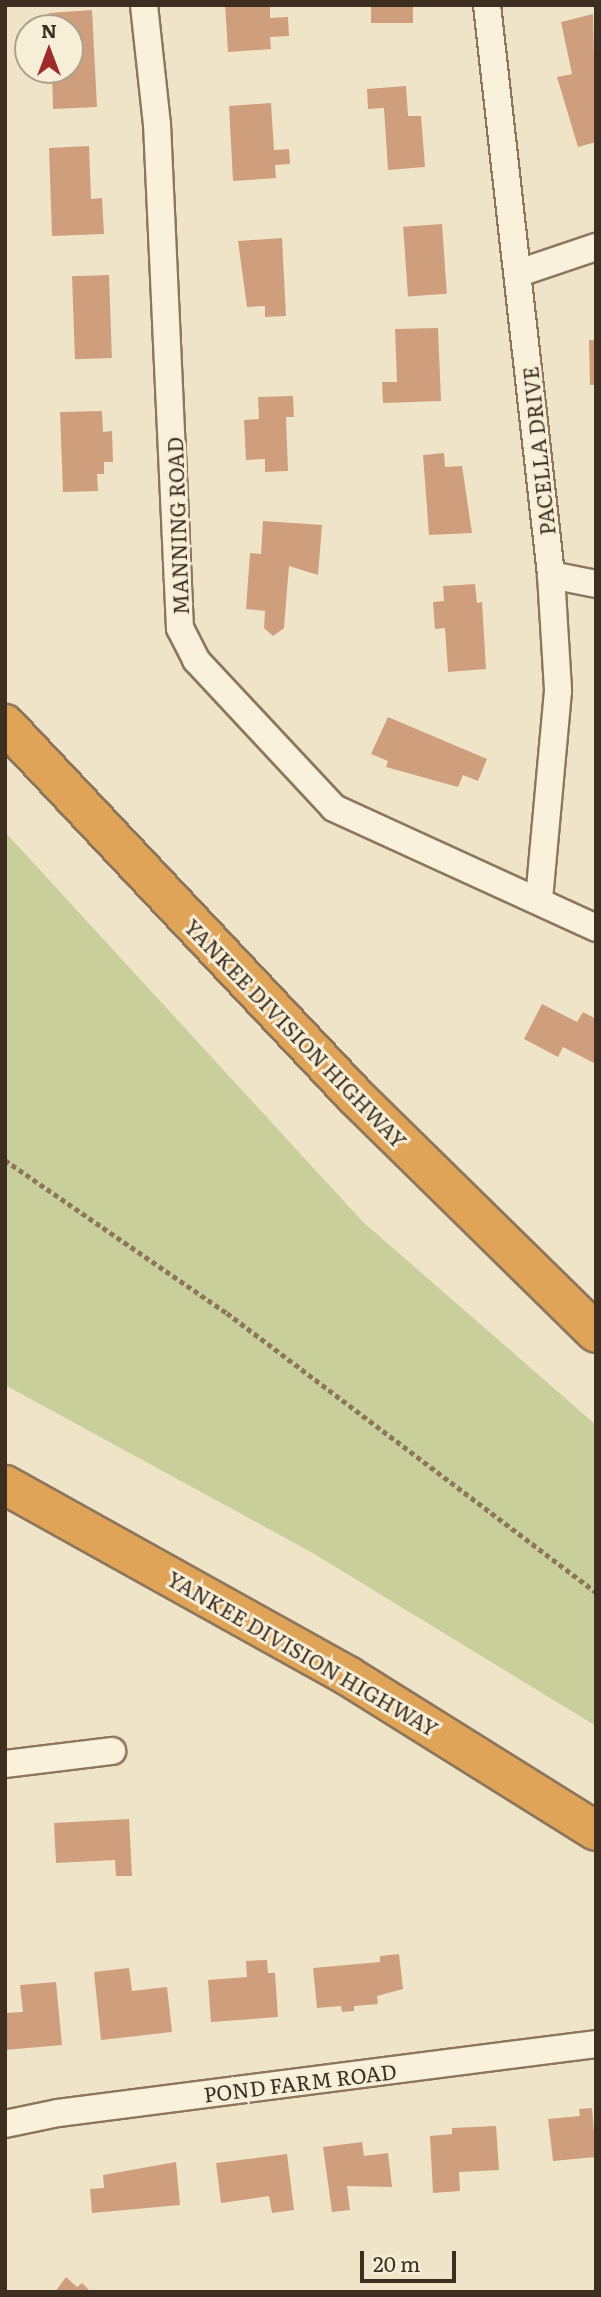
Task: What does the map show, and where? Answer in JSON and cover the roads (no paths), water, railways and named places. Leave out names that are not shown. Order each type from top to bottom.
[{"type":"highway","name":"YANKEE DIVISION HIGHWAY","points":[[5,724],[379,1121],[596,1333]]},
{"type":"highway","name":"YANKEE DIVISION HIGHWAY","points":[[5,1485],[348,1676],[596,1831]]},
{"type":"street","name":"MANNING ROAD","points":[[144,5],[157,124],[180,628],[196,660],[334,808],[421,851],[539,899],[596,928]]},
{"type":"street","name":"PACELLA DRIVE","points":[[487,5],[551,575],[558,691],[539,899]]},
{"type":"street","points":[[519,273],[596,247]]},
{"type":"street","points":[[551,575],[596,584]]},
{"type":"street","points":[[5,1764],[112,1751]]},
{"type":"street","name":"POND FARM ROAD","points":[[5,2124],[58,2113],[596,2044]]}]
